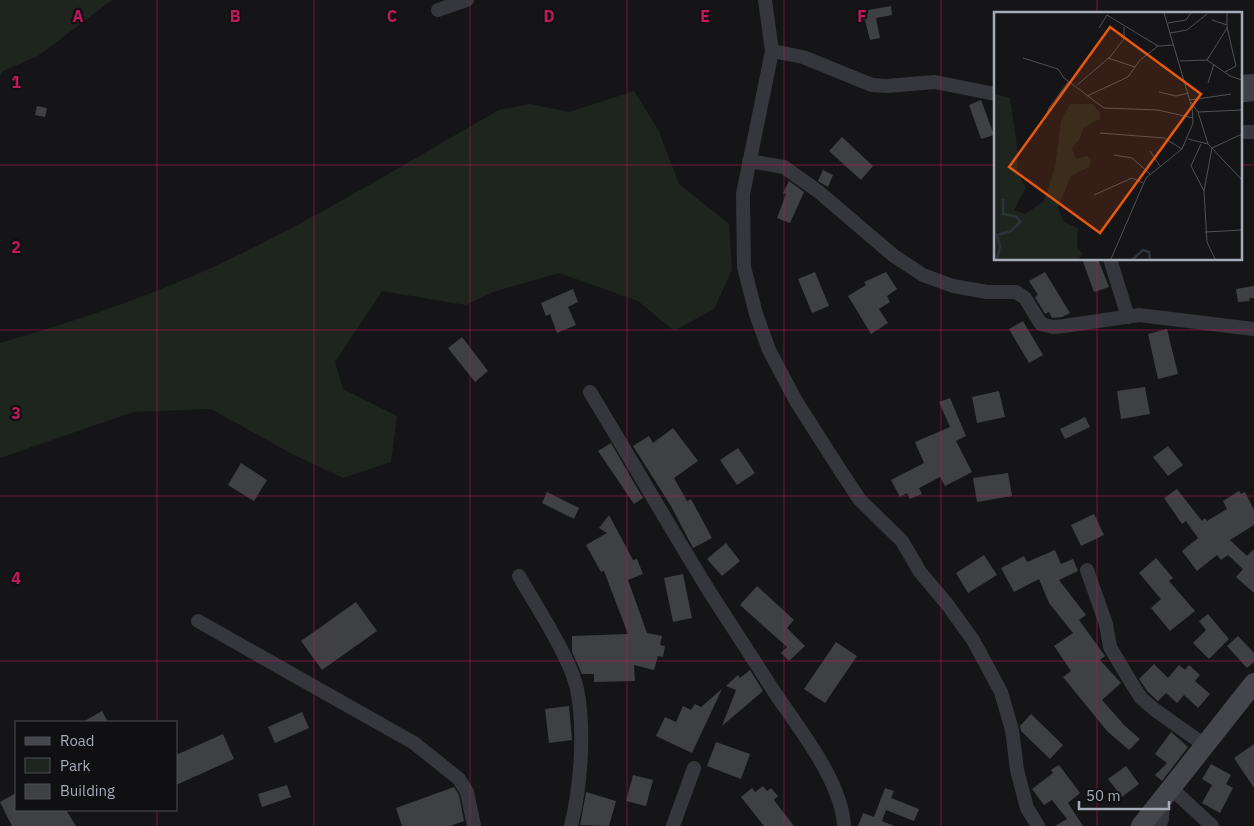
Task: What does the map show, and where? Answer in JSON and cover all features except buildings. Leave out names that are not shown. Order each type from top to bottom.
[{"type":"main road","points":[[1141,826],[1254,683]]},
{"type":"street","points":[[438,10],[467,0]]},
{"type":"street","points":[[765,0],[772,51],[749,160],[744,194],[744,267],[756,314],[769,350],[796,401],[860,500],[902,541],[920,572],[973,640],[1001,692],[1012,730],[1017,770],[1027,808],[1038,826]]},
{"type":"street","points":[[772,51],[803,57],[872,85],[887,86],[935,82],[994,94]]},
{"type":"street","points":[[749,160],[784,167],[819,192],[894,256],[923,275],[953,286],[987,292],[1016,292],[1025,298],[1041,324],[1053,327],[1139,316],[1193,320],[1254,329]]},
{"type":"street","points":[[1110,260],[1128,317]]},
{"type":"street","points":[[590,392],[711,593],[779,698],[796,720],[837,794],[843,812],[844,826]]},
{"type":"street","points":[[1087,570],[1106,624],[1110,648],[1132,684],[1142,698],[1155,710],[1206,746]]},
{"type":"street","points":[[519,576],[550,629],[571,672],[577,689],[581,762],[576,806],[571,826]]},
{"type":"street","points":[[198,621],[414,743],[459,779],[467,792],[474,826]]},
{"type":"street","points":[[672,826],[694,768]]},
{"type":"street","points":[[1159,826],[1167,793],[1212,826]]},
{"type":"green space","points":[[0,0],[112,0],[38,56],[3,71],[0,76]]},
{"type":"green space","points":[[634,91],[659,131],[679,184],[729,224],[732,270],[714,309],[674,331],[638,301],[559,273],[493,292],[466,305],[382,291],[335,362],[343,389],[397,416],[391,462],[343,478],[292,454],[211,409],[133,412],[0,458],[0,343],[122,304],[193,276],[232,258],[348,197],[499,110],[530,104],[569,112]]}]
